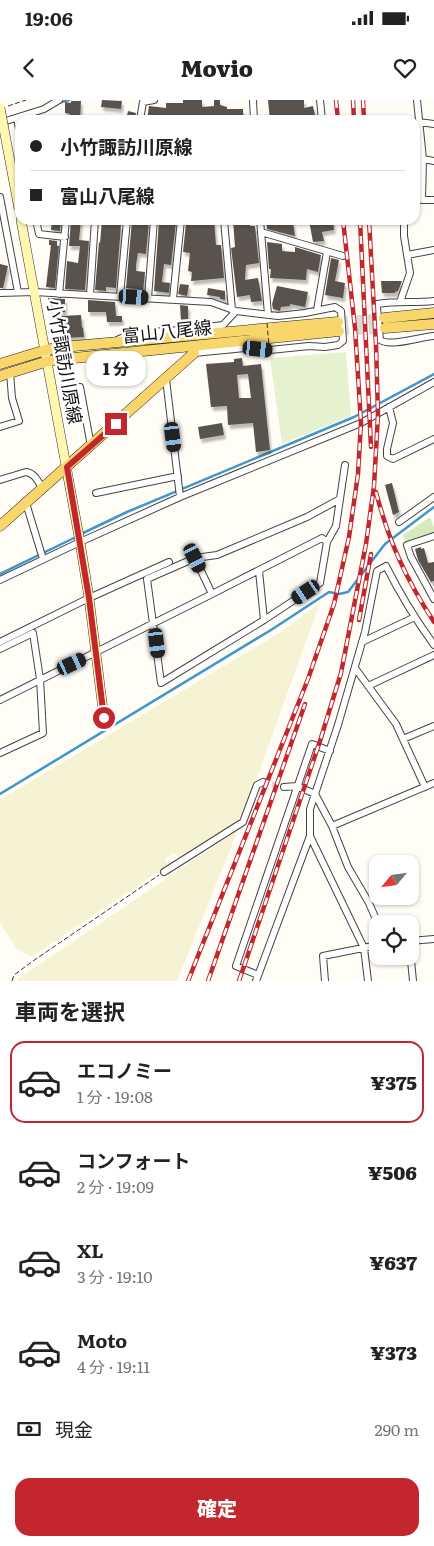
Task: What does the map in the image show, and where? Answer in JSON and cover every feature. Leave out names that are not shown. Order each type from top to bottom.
[{"type":"main road","points":[[4,107],[15,178]]},
{"type":"main road","name":"小竹諏訪川原線","points":[[22,225],[80,542],[104,718]]},
{"type":"main road","points":[[434,313],[384,323],[434,324]]},
{"type":"main road","name":"富山八尾線","points":[[0,364],[46,350],[109,343],[339,326],[48,361],[5,374]]},
{"type":"main road","name":"富山八尾線","points":[[0,526],[194,353]]},
{"type":"street","points":[[26,115],[44,109],[59,100]]},
{"type":"street","points":[[141,115],[144,101],[154,100]]},
{"type":"street","points":[[253,100],[254,115]]},
{"type":"street","points":[[320,100],[322,115]]},
{"type":"street","points":[[417,100],[418,115]]},
{"type":"street","points":[[0,123],[15,119]]},
{"type":"street","points":[[420,122],[434,124]]},
{"type":"street","points":[[420,131],[423,159],[422,200],[434,200]]},
{"type":"street","points":[[423,159],[434,161]]},
{"type":"street","points":[[0,197],[18,292]]},
{"type":"street","points":[[37,225],[39,234],[65,237]]},
{"type":"street","points":[[59,294],[66,225]]},
{"type":"street","points":[[90,295],[95,225]]},
{"type":"street","points":[[120,296],[127,225]]},
{"type":"street","points":[[148,298],[154,225]]},
{"type":"street","points":[[173,299],[180,225]]},
{"type":"street","points":[[109,343],[134,334],[223,324],[234,310],[225,225]]},
{"type":"street","points":[[260,225],[268,314]]},
{"type":"street","points":[[400,302],[410,273],[404,225]]},
{"type":"street","points":[[261,232],[343,256]]},
{"type":"street","points":[[407,255],[434,250]]},
{"type":"street","points":[[317,310],[327,252]]},
{"type":"street","points":[[0,293],[34,292],[211,302],[234,310],[278,316],[335,307],[341,311],[343,342],[338,346],[325,348],[309,346],[270,350],[245,348],[194,353]]},
{"type":"street","points":[[434,301],[377,304],[380,341],[390,343],[434,336]]},
{"type":"street","points":[[0,427],[19,421],[5,374]]},
{"type":"street","points":[[166,379],[180,497]]},
{"type":"street","points":[[0,580],[180,497],[361,423],[434,382]]},
{"type":"street","points":[[80,387],[91,446]]},
{"type":"street","points":[[389,407],[392,423],[387,456],[393,460],[434,439]]},
{"type":"street","points":[[340,499],[307,517],[217,555],[195,558],[147,579],[161,683],[264,620],[320,582],[327,542],[336,526],[345,466]]},
{"type":"street","points":[[0,480],[30,472],[43,489]]},
{"type":"street","points":[[96,493],[178,476]]},
{"type":"street","points":[[399,522],[434,497]]},
{"type":"street","points":[[26,503],[43,559]]},
{"type":"street","points":[[434,536],[407,545],[411,557],[434,599]]},
{"type":"street","points":[[0,700],[322,538],[327,542]]},
{"type":"street","points":[[195,558],[212,594]]},
{"type":"street","points":[[0,642],[89,598],[169,562]]},
{"type":"street","points":[[330,751],[312,744],[236,966],[257,978],[310,836],[310,809],[330,751],[355,668],[377,571],[386,566],[398,590],[434,645]]},
{"type":"street","points":[[259,571],[264,620]]},
{"type":"street","points":[[362,642],[415,617]]},
{"type":"street","points":[[0,649],[34,633],[40,679],[42,733],[0,753]]},
{"type":"street","points":[[368,686],[434,655]]},
{"type":"street","points":[[355,668],[396,724],[426,787]]},
{"type":"street","points":[[403,739],[434,726]]},
{"type":"street","points":[[164,872],[243,822],[257,784],[263,782]]},
{"type":"street","points":[[332,826],[434,783]]},
{"type":"street","points":[[284,788],[297,786],[315,794],[332,826],[348,867],[374,915]]},
{"type":"street","points":[[310,836],[364,948],[368,981]]},
{"type":"street","points":[[419,940],[434,939]]},
{"type":"street","points":[[325,981],[323,956],[369,947]]},
{"type":"street","points":[[411,965],[413,981]]},
{"type":"path","points":[[4,107],[26,100]]},
{"type":"path","points":[[267,323],[269,346]]},
{"type":"path","points":[[12,981],[14,975],[33,960],[164,872]]},
{"type":"shaded area","points":[[320,603],[260,769],[236,823],[180,860],[174,853],[165,859],[168,865],[31,957],[17,949],[0,923],[0,800],[281,632]]},
{"type":"shaded area","points":[[238,830],[177,981],[18,981],[18,979]]},
{"type":"green space","points":[[346,352],[351,416],[282,444],[270,358]]},
{"type":"green space","points":[[430,517],[434,532],[405,541],[403,535]]},
{"type":"building","points":[[102,100],[122,101],[121,109],[101,107]]},
{"type":"building","points":[[183,100],[202,100],[202,107],[214,106],[214,100],[220,100],[220,105],[227,107],[227,109],[243,109],[243,115],[148,115],[149,106],[166,108],[166,103],[183,103]]},
{"type":"building","points":[[268,100],[304,100],[304,108],[313,106],[315,115],[270,115]]},
{"type":"building","points":[[71,101],[81,101],[80,115],[65,113],[65,102],[71,103]]},
{"type":"building","points":[[128,111],[136,113],[136,115],[127,115]]},
{"type":"building","points":[[52,225],[61,225],[60,231],[51,230]]},
{"type":"building","points":[[71,225],[80,225],[79,240],[89,241],[85,290],[65,289],[67,261],[78,263],[80,246],[69,246]]},
{"type":"building","points":[[102,225],[121,225],[116,288],[106,287],[106,291],[95,290]]},
{"type":"building","points":[[132,225],[149,225],[146,254],[138,253],[136,265],[136,271],[145,272],[143,292],[137,291],[137,289],[126,288]]},
{"type":"building","points":[[159,225],[176,225],[171,265],[164,264],[162,282],[170,283],[169,293],[154,291]]},
{"type":"building","points":[[186,225],[214,225],[216,245],[221,245],[224,278],[191,281],[192,272],[188,271],[190,253],[183,252]]},
{"type":"building","points":[[233,225],[255,226],[259,263],[246,265],[245,280],[258,278],[262,301],[251,302],[250,295],[237,297],[231,248],[235,247]]},
{"type":"building","points":[[267,225],[293,225],[295,236],[267,229]]},
{"type":"building","points":[[310,225],[334,225],[334,230],[322,232],[324,241],[313,242]]},
{"type":"building","points":[[49,240],[57,241],[57,246],[59,246],[55,288],[46,287],[51,245],[49,245]]},
{"type":"building","points":[[267,242],[282,244],[282,251],[295,252],[295,247],[321,255],[318,272],[307,269],[306,280],[270,278],[271,269],[269,269]]},
{"type":"building","points":[[331,258],[339,260],[335,281],[345,283],[343,298],[325,295]]},
{"type":"building","points":[[0,264],[8,266],[3,288],[0,288]]},
{"type":"building","points":[[381,281],[402,281],[398,291],[395,293],[382,293]]},
{"type":"building","points":[[180,284],[189,285],[187,296],[178,294]]},
{"type":"building","points":[[277,286],[308,292],[305,307],[290,304],[290,306],[281,307],[280,311],[273,309],[272,304]]},
{"type":"building","points":[[208,288],[225,291],[225,300],[220,299],[220,297],[207,295]]},
{"type":"building","points":[[48,298],[65,299],[65,312],[56,312],[57,309],[49,309]]},
{"type":"building","points":[[88,300],[115,302],[116,316],[122,316],[122,322],[107,322],[106,312],[88,312]]},
{"type":"building","points":[[180,305],[188,306],[188,321],[181,321]]},
{"type":"building","points":[[81,315],[84,337],[65,338],[65,328],[61,328],[61,316]]},
{"type":"building","points":[[242,358],[243,366],[261,364],[270,450],[256,452],[253,423],[228,425],[227,406],[211,407],[206,364],[234,362],[234,359]],"holes":[[[248,374],[251,398],[239,398],[237,375]]]},
{"type":"building","points":[[222,423],[224,435],[200,439],[198,427]]},
{"type":"building","points":[[392,483],[399,512],[393,515],[385,485]]},
{"type":"building","points":[[421,547],[421,549],[424,548],[428,563],[434,562],[434,581],[431,582],[418,560],[415,549]]},
{"type":"waterway","points":[[58,103],[69,100]]},
{"type":"waterway","points":[[81,534],[127,512],[354,417],[434,374]]},
{"type":"waterway","points":[[0,794],[271,630],[329,592],[339,594],[348,592],[385,544],[434,507]]},
{"type":"waterway","points":[[0,574],[76,537]]},
{"type":"tunnel","points":[[338,322],[384,318]]},
{"type":"tunnel","points":[[339,331],[385,328]]},
{"type":"tunnel","points":[[263,782],[284,787]]},
{"type":"railway","points":[[336,100],[338,115]]},
{"type":"railway","points":[[353,100],[354,115]]},
{"type":"railway","points":[[363,100],[364,115]]},
{"type":"railway","points":[[188,981],[308,679],[334,604],[349,537],[358,474],[361,423],[355,328],[344,225]]},
{"type":"railway","points":[[360,225],[371,447]]},
{"type":"railway","points":[[239,981],[341,673],[366,544],[374,486],[378,415],[369,225]]},
{"type":"railway","points":[[376,492],[399,560],[434,622]]},
{"type":"railway","points":[[359,620],[371,554]]},
{"type":"railway","points":[[208,981],[305,704]]},
{"type":"route","points":[[104,718],[89,598],[67,467],[116,424]]}]
